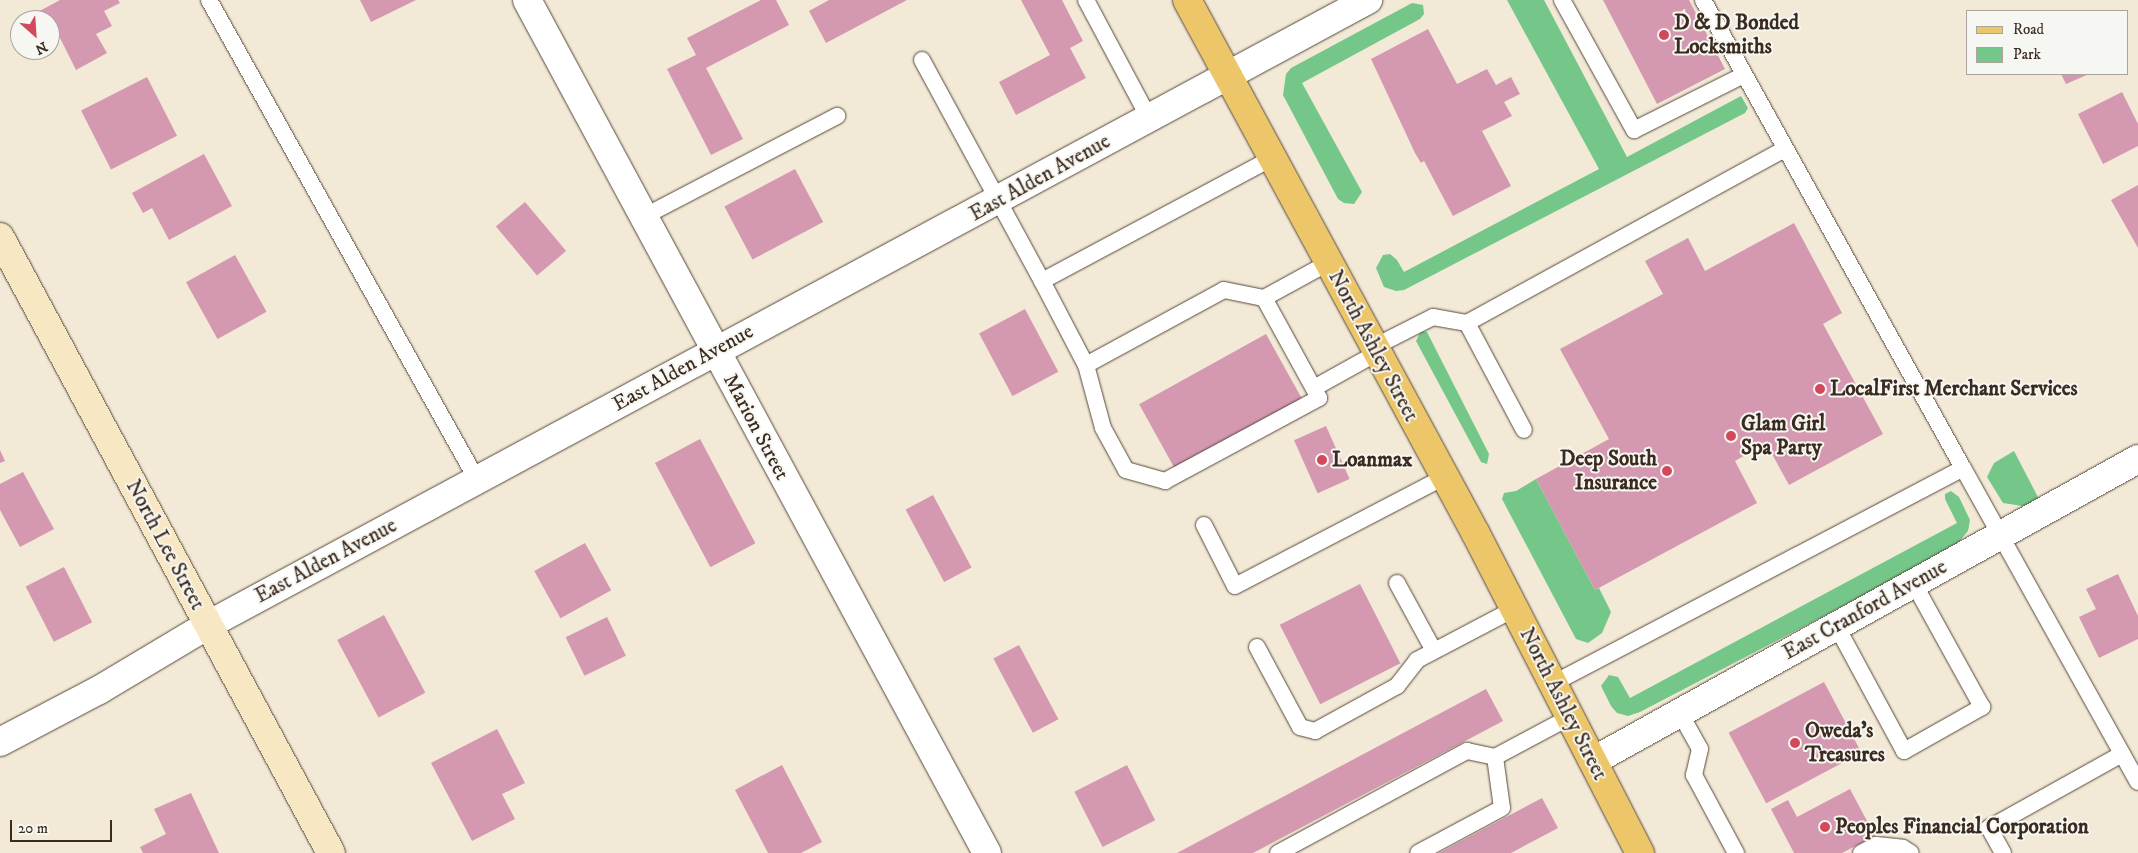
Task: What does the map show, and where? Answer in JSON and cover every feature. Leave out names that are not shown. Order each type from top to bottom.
[{"type":"main road","name":"North Ashley Street","points":[[1187,0],[1444,477],[1640,853]]},
{"type":"street","name":"Marion Street","points":[[527,0],[987,853]]},
{"type":"street","name":"East Alden Avenue","points":[[0,742],[100,690],[208,624],[1368,0]]},
{"type":"street","name":"North Lee Street","points":[[0,237],[332,853]]},
{"type":"street","name":"East Cranford Avenue","points":[[1592,761],[2138,459]]},
{"type":"lane","points":[[209,0],[477,480]]},
{"type":"lane","points":[[1086,0],[1149,118]]},
{"type":"lane","points":[[1562,0],[1634,130],[1744,75]]},
{"type":"lane","points":[[1703,0],[2138,782]]},
{"type":"lane","points":[[922,60],[1086,365],[1103,428],[1126,470],[1165,481],[1319,398],[1264,298]]},
{"type":"lane","points":[[643,217],[836,116]]},
{"type":"lane","points":[[1314,388],[1434,317],[1467,323],[1785,149]]},
{"type":"lane","points":[[1042,281],[1272,158]]},
{"type":"lane","points":[[1086,365],[1224,290],[1264,298],[1328,263]]},
{"type":"lane","points":[[1467,323],[1524,430]]},
{"type":"lane","points":[[1552,684],[1963,468]]},
{"type":"lane","points":[[1204,525],[1235,586],[1444,477]]},
{"type":"lane","points":[[1397,583],[1434,651]]},
{"type":"lane","points":[[1837,627],[1904,751],[1982,708],[1914,584]]},
{"type":"lane","points":[[1257,647],[1300,727],[1315,731],[1397,686],[1417,660],[1514,609]]},
{"type":"lane","points":[[1680,713],[1700,749],[1694,775],[1736,853]]},
{"type":"lane","points":[[1278,853],[1467,751],[1495,757],[1570,717]]},
{"type":"lane","points":[[2002,853],[1989,828],[2122,754]]},
{"type":"lane","points":[[1418,853],[1502,808],[1495,757]]},
{"type":"lane","points":[[1861,853],[1876,845],[1903,848],[1911,853]]},
{"type":"green space","points":[[1507,0],[1544,0],[1627,157],[1741,96],[1748,108],[1745,113],[1404,290],[1396,291],[1384,287],[1376,268],[1383,255],[1390,254],[1397,260],[1404,272],[1599,169]]},
{"type":"green space","points":[[1412,3],[1423,5],[1424,14],[1420,19],[1302,83],[1362,192],[1354,204],[1344,203],[1338,199],[1283,95],[1286,74],[1291,68]]},
{"type":"green space","points":[[1421,331],[1427,332],[1489,454],[1487,464],[1481,462],[1416,341]]},
{"type":"green space","points":[[2014,451],[2040,501],[2029,507],[2003,503],[1987,477],[1994,463]]},
{"type":"green space","points":[[1536,479],[1595,590],[1599,588],[1611,612],[1602,633],[1588,643],[1576,639],[1502,499],[1504,493],[1516,491]]},
{"type":"green space","points":[[1951,491],[1959,497],[1970,520],[1968,531],[1954,548],[1640,712],[1628,716],[1617,713],[1611,706],[1601,686],[1609,675],[1618,677],[1630,698],[1957,523],[1945,499],[1945,494]]},
{"type":"building","points":[[60,0],[118,0],[120,3],[104,11],[112,26],[96,34],[107,53],[76,70],[60,38],[60,10],[42,10]]},
{"type":"building","points":[[360,0],[416,0],[371,22]]},
{"type":"building","points":[[761,0],[776,0],[789,25],[706,68],[743,139],[711,155],[667,69],[696,55],[687,38]]},
{"type":"building","points":[[829,0],[907,0],[826,43],[809,11]]},
{"type":"building","points":[[1021,0],[1062,0],[1083,41],[1070,48],[1086,78],[1016,115],[999,82],[1050,55]]},
{"type":"building","name":"D & D Bonded Locksmiths","points":[[1603,0],[1689,0],[1725,69],[1657,104]]},
{"type":"building","points":[[1428,29],[1457,84],[1487,69],[1496,85],[1511,77],[1520,94],[1504,102],[1512,116],[1482,131],[1511,186],[1453,216],[1424,161],[1421,163],[1415,153],[1371,59]]},
{"type":"building","points":[[2062,75],[2087,75],[2066,84]]},
{"type":"building","points":[[147,77],[177,136],[111,169],[81,111]]},
{"type":"building","points":[[2122,92],[2138,124],[2138,146],[2103,164],[2078,114]]},
{"type":"building","points":[[204,154],[232,206],[169,240],[152,208],[143,213],[132,193]]},
{"type":"building","points":[[795,169],[823,222],[753,260],[724,207]]},
{"type":"building","points":[[2138,185],[2138,248],[2111,200]]},
{"type":"building","points":[[525,202],[566,251],[537,275],[496,226]]},
{"type":"building","points":[[1794,223],[1842,313],[1823,324],[1883,434],[1789,485],[1766,443],[1735,461],[1757,503],[1595,590],[1536,479],[1609,439],[1560,349],[1663,294],[1645,261],[1688,238],[1705,271]]},
{"type":"building","points":[[235,255],[267,312],[218,339],[186,282]]},
{"type":"building","points":[[1025,309],[1058,372],[1012,396],[979,333]]},
{"type":"building","points":[[1266,334],[1303,401],[1177,472],[1139,404]]},
{"type":"building","name":"Loanmax","points":[[1326,426],[1350,479],[1318,493],[1294,440]]},
{"type":"building","points":[[700,439],[755,543],[710,567],[655,463]]},
{"type":"building","points":[[0,450],[5,461],[0,463]]},
{"type":"building","points":[[23,472],[54,529],[20,547],[0,510],[0,484]]},
{"type":"building","points":[[933,495],[971,567],[944,582],[906,510]]},
{"type":"building","points":[[585,543],[611,590],[560,618],[534,571]]},
{"type":"building","points":[[64,567],[92,622],[54,642],[26,587]]},
{"type":"building","points":[[2118,574],[2138,616],[2138,639],[2099,658],[2079,617],[2096,609],[2086,589]]},
{"type":"building","points":[[1360,584],[1400,663],[1320,704],[1280,625]]},
{"type":"building","points":[[384,615],[425,693],[379,718],[337,640]]},
{"type":"building","points":[[607,617],[626,656],[585,676],[566,637]]},
{"type":"building","points":[[1019,645],[1058,719],[1033,733],[993,659]]},
{"type":"building","name":"Oweda's Treasures","points":[[1824,682],[1862,753],[1766,803],[1729,733]]},
{"type":"building","points":[[1486,689],[1503,721],[1253,853],[1177,853]]},
{"type":"building","points":[[497,729],[525,783],[502,794],[515,819],[472,841],[431,763]]},
{"type":"building","points":[[782,765],[822,842],[801,853],[768,853],[735,790]]},
{"type":"building","points":[[1127,765],[1155,820],[1103,847],[1074,792]]},
{"type":"building","name":"Peoples Financial Corporation","points":[[1850,789],[1875,836],[1842,853],[1794,853],[1771,809],[1788,800],[1797,817]]},
{"type":"building","points":[[191,793],[219,853],[143,853],[140,847],[166,834],[154,809]]},
{"type":"building","points":[[1542,798],[1558,828],[1511,853],[1439,853]]},
{"type":"place","name":"D & D Bonded Locksmiths","points":[[1664,35]]},
{"type":"place","name":"LocalFirst Merchant Services","points":[[1820,389]]},
{"type":"place","name":"Glam Girl Spa Party","points":[[1731,436]]},
{"type":"place","name":"Loanmax","points":[[1322,460]]},
{"type":"place","name":"Deep South Insurance","points":[[1667,471]]},
{"type":"place","name":"Oweda's Treasures","points":[[1795,743]]},
{"type":"place","name":"Peoples Financial Corporation","points":[[1825,827]]}]
